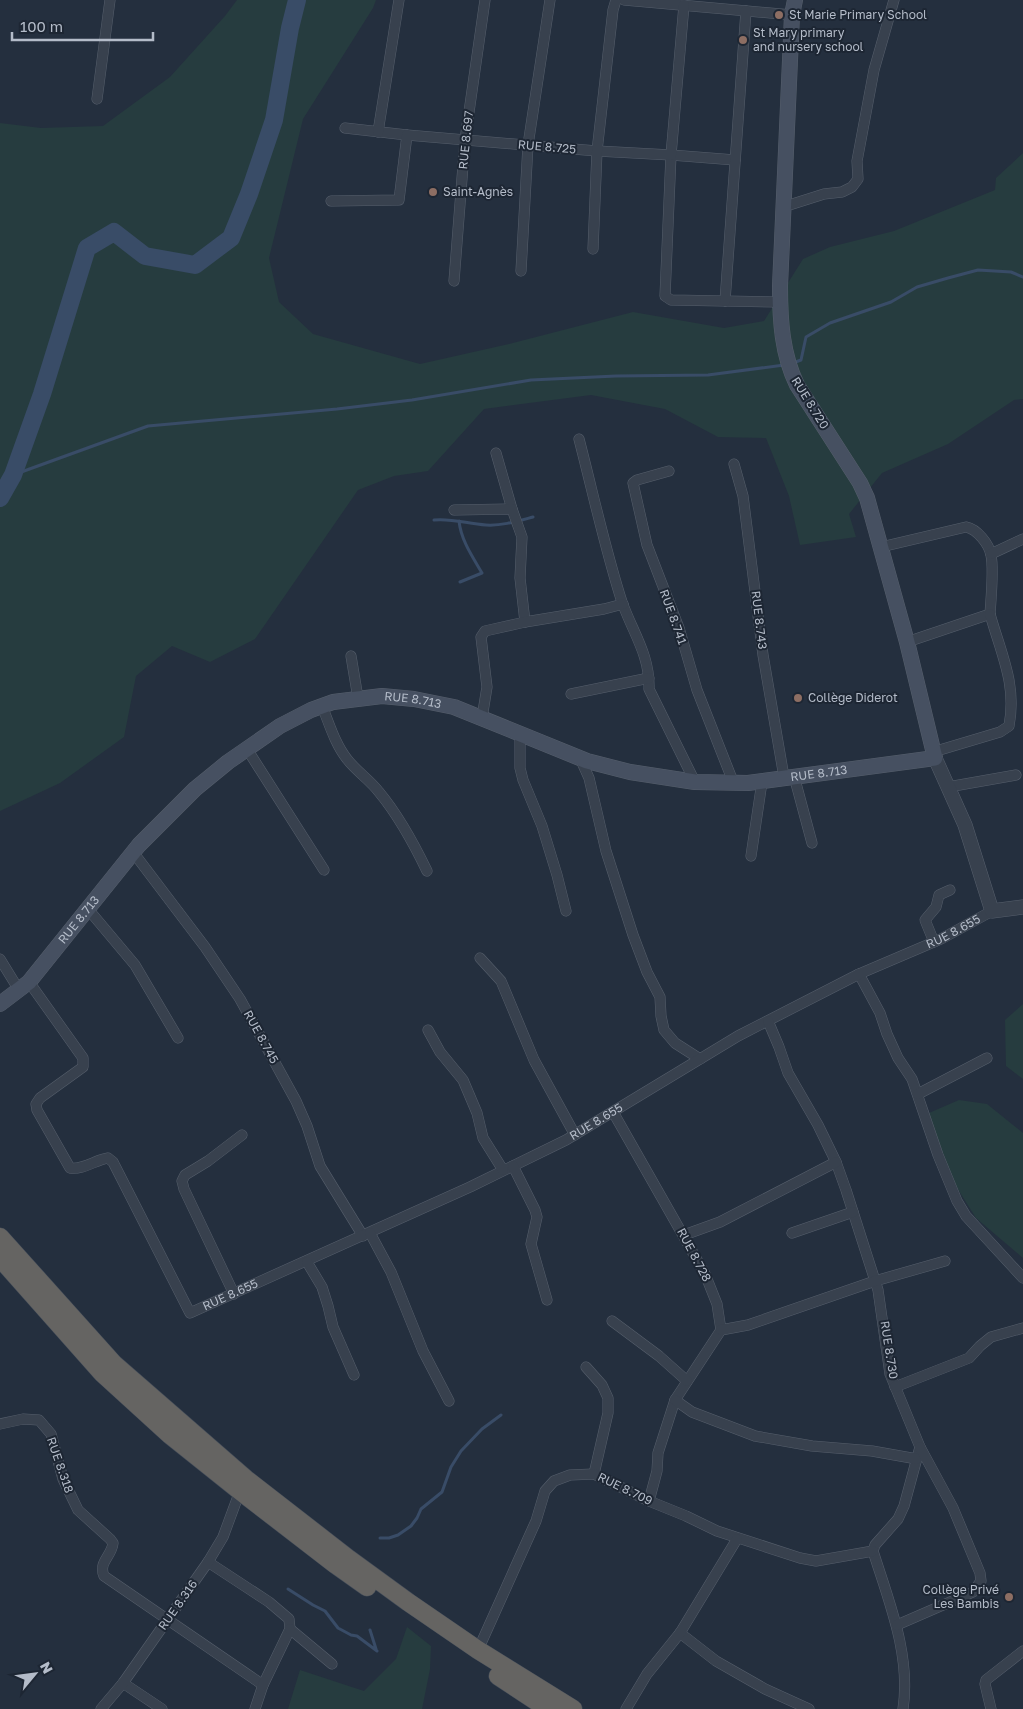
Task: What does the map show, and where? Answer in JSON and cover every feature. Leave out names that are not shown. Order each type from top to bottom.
[{"type":"highway","points":[[0,1237],[114,1364],[246,1480],[349,1559],[478,1650],[573,1709]]},
{"type":"highway","points":[[0,1258],[102,1373],[170,1435],[344,1570],[473,1660],[548,1709]]},
{"type":"main road","name":"RUE 8.720","points":[[794,7],[780,302],[782,330],[788,365],[797,385],[860,483],[867,498],[934,755]]},
{"type":"main road","name":"RUE 8.713","points":[[0,1004],[24,986],[133,852],[195,789],[228,762],[280,726],[333,702],[382,696],[414,699],[454,707],[580,758],[630,772],[695,782],[734,784],[762,782],[789,776],[934,755]]},
{"type":"street","points":[[97,99],[110,0]]},
{"type":"street","points":[[378,132],[399,0]]},
{"type":"street","name":"RUE 8.697","points":[[454,281],[465,140],[485,0]]},
{"type":"street","points":[[521,271],[528,145],[550,0]]},
{"type":"street","points":[[593,249],[597,151],[613,10],[616,0]]},
{"type":"street","points":[[624,0],[746,11],[794,7]]},
{"type":"street","points":[[784,208],[824,194],[842,192],[852,187],[858,179],[857,161],[874,70],[894,0]]},
{"type":"street","points":[[684,5],[671,154],[665,296],[671,300],[780,302]]},
{"type":"street","points":[[725,301],[746,11]]},
{"type":"street","name":"RUE 8.725","points":[[345,128],[407,136],[735,160]]},
{"type":"street","points":[[331,201],[400,200],[407,136]]},
{"type":"street","points":[[579,438],[612,569],[623,604],[646,658],[649,689],[695,782]]},
{"type":"street","points":[[496,453],[522,538],[520,578],[525,622]]},
{"type":"street","name":"RUE 8.743","points":[[734,464],[743,496],[763,655],[789,776],[812,843]]},
{"type":"street","name":"RUE 8.741","points":[[669,471],[637,480],[633,483],[647,545],[679,628],[697,690],[734,784]]},
{"type":"street","points":[[454,510],[512,508]]},
{"type":"street","points":[[881,547],[966,527],[973,528],[978,532],[991,554],[990,614],[1010,679],[1012,710],[1009,726],[1000,732],[934,755]]},
{"type":"street","points":[[991,554],[1023,539]]},
{"type":"street","points":[[482,718],[487,687],[481,637],[485,631],[623,604]]},
{"type":"street","points":[[906,642],[990,614]]},
{"type":"street","points":[[351,656],[358,698]]},
{"type":"street","points":[[571,694],[649,678]]},
{"type":"street","points":[[322,706],[338,744],[347,759],[364,774],[386,801],[414,842],[427,871]]},
{"type":"street","points":[[520,734],[520,768],[523,780],[542,826],[558,875],[566,911]]},
{"type":"street","points":[[247,749],[324,870]]},
{"type":"street","name":"RUE 8.655","points":[[934,755],[971,842],[992,911]]},
{"type":"street","points":[[580,758],[589,778],[604,843],[633,935],[660,997],[664,1030],[675,1043],[700,1059]]},
{"type":"street","points":[[948,787],[1016,775]]},
{"type":"street","points":[[751,856],[762,782]]},
{"type":"street","name":"RUE 8.745","points":[[133,852],[205,947],[240,999],[296,1101],[307,1126],[320,1166],[391,1272],[423,1351],[449,1401]]},
{"type":"street","points":[[934,942],[924,920],[936,907],[939,895],[950,890]]},
{"type":"street","name":"RUE 8.655","points":[[24,986],[83,1058],[84,1063],[83,1067],[40,1098],[36,1104],[37,1110],[70,1168],[75,1169],[108,1158],[113,1162],[190,1313],[307,1262],[470,1187],[575,1135],[738,1036],[859,974],[934,942],[992,911],[1023,907]]},
{"type":"street","points":[[88,909],[134,965],[178,1038]]},
{"type":"street","points":[[480,958],[501,981],[534,1060],[575,1135]]},
{"type":"street","points":[[0,959],[24,986]]},
{"type":"street","points":[[859,974],[880,1013],[898,1058],[912,1078],[927,1124],[957,1201],[966,1216],[1023,1278]]},
{"type":"street","name":"RUE 8.730","points":[[768,1022],[792,1084],[818,1125],[836,1162],[875,1280],[883,1315],[890,1374],[920,1447],[953,1508],[980,1573],[981,1581],[973,1592],[897,1625]]},
{"type":"street","points":[[428,1030],[440,1052],[463,1080],[478,1113],[483,1138],[508,1168],[535,1210],[537,1217],[531,1244],[546,1300]]},
{"type":"street","points":[[918,1094],[987,1058]]},
{"type":"street","name":"RUE 8.728","points":[[613,1112],[706,1274],[717,1304],[721,1330]]},
{"type":"street","points":[[234,1294],[184,1189],[182,1181],[185,1175],[208,1161],[242,1134]]},
{"type":"street","points":[[684,1235],[720,1222],[836,1162]]},
{"type":"street","points":[[792,1233],[853,1212]]},
{"type":"street","points":[[649,1502],[657,1470],[658,1453],[674,1400],[721,1330],[748,1325],[875,1280],[945,1261]]},
{"type":"street","points":[[307,1262],[322,1287],[333,1327],[354,1375]]},
{"type":"street","points":[[612,1321],[659,1356],[687,1381]]},
{"type":"street","points":[[895,1387],[969,1358],[992,1337],[1023,1328]]},
{"type":"street","points":[[586,1367],[602,1385],[608,1398],[608,1413],[594,1474]]},
{"type":"street","points":[[674,1400],[692,1412],[755,1436],[812,1446],[872,1451],[917,1459]]},
{"type":"street","name":"RUE 8.318","points":[[0,1424],[24,1419],[39,1420],[51,1434],[63,1479],[78,1510],[113,1544],[113,1549],[102,1565],[104,1576],[168,1619]]},
{"type":"street","points":[[903,1709],[906,1678],[897,1625],[872,1551],[898,1519],[920,1447]]},
{"type":"street","name":"RUE 8.709","points":[[478,1650],[536,1521],[545,1491],[554,1481],[570,1475],[594,1474],[649,1502],[737,1539],[800,1558],[816,1561],[872,1551]]},
{"type":"street","name":"RUE 8.316","points":[[101,1709],[123,1683],[208,1562],[223,1537],[240,1491]]},
{"type":"street","points":[[626,1709],[647,1674],[680,1633],[737,1539]]},
{"type":"street","points":[[208,1562],[269,1602],[289,1619],[290,1629],[263,1684],[255,1709]]},
{"type":"street","points":[[168,1619],[263,1684]]},
{"type":"street","points":[[290,1629],[332,1664]]},
{"type":"street","points":[[680,1633],[716,1661],[765,1689],[809,1709]]},
{"type":"street","points":[[991,1709],[985,1684],[986,1680],[1023,1652]]},
{"type":"street","points":[[123,1683],[162,1709]]},
{"type":"green space","points":[[237,0],[376,0],[373,8],[303,119],[269,258],[279,302],[313,334],[420,364],[509,344],[633,312],[724,328],[764,321],[803,259],[830,247],[894,231],[995,190],[996,178],[1023,153],[1023,399],[1014,400],[948,444],[882,473],[849,514],[856,537],[800,545],[789,496],[766,438],[718,437],[665,409],[591,395],[484,409],[428,471],[394,476],[358,490],[255,639],[210,662],[172,646],[136,676],[124,737],[60,783],[0,811],[0,123],[41,128],[103,126],[170,77]]},
{"type":"green space","points":[[1023,1004],[1023,1079],[1006,1066],[1005,1020]]},
{"type":"green space","points":[[959,1100],[987,1104],[1023,1133],[1023,1258],[976,1218],[942,1164],[929,1113]]},
{"type":"green space","points":[[407,1627],[431,1646],[430,1669],[422,1709],[288,1709],[300,1670],[364,1691],[396,1659]]},
{"type":"waterway","points":[[0,498],[13,475],[42,394],[87,248],[114,232],[145,256],[195,265],[231,238],[249,194],[274,120],[290,28],[297,0]]},
{"type":"waterway","points":[[793,363],[801,360],[806,337],[830,323],[891,302],[917,287],[978,270],[1011,272],[1023,277]]},
{"type":"waterway","points":[[13,475],[148,426],[337,409],[412,400],[531,380],[616,376],[708,375],[784,365]]},
{"type":"waterway","points":[[434,520],[492,525],[533,517]]},
{"type":"waterway","points":[[459,521],[465,541],[482,573],[460,582]]},
{"type":"waterway","points":[[380,1538],[398,1535],[411,1526],[421,1509],[442,1492],[451,1467],[461,1451],[482,1429],[501,1415]]},
{"type":"waterway","points":[[288,1589],[325,1611],[338,1628],[357,1636],[377,1651]]},
{"type":"waterway","points":[[370,1630],[376,1649]]},
{"type":"place","name":"St Marie Primary School","points":[[779,15]]},
{"type":"place","name":"St Mary primary and nursery school","points":[[743,40]]},
{"type":"place","name":"Saint-Agnès","points":[[433,192]]},
{"type":"place","name":"Collège Diderot","points":[[798,698]]},
{"type":"place","name":"Collège Privé Les Bambis","points":[[1009,1597]]}]
